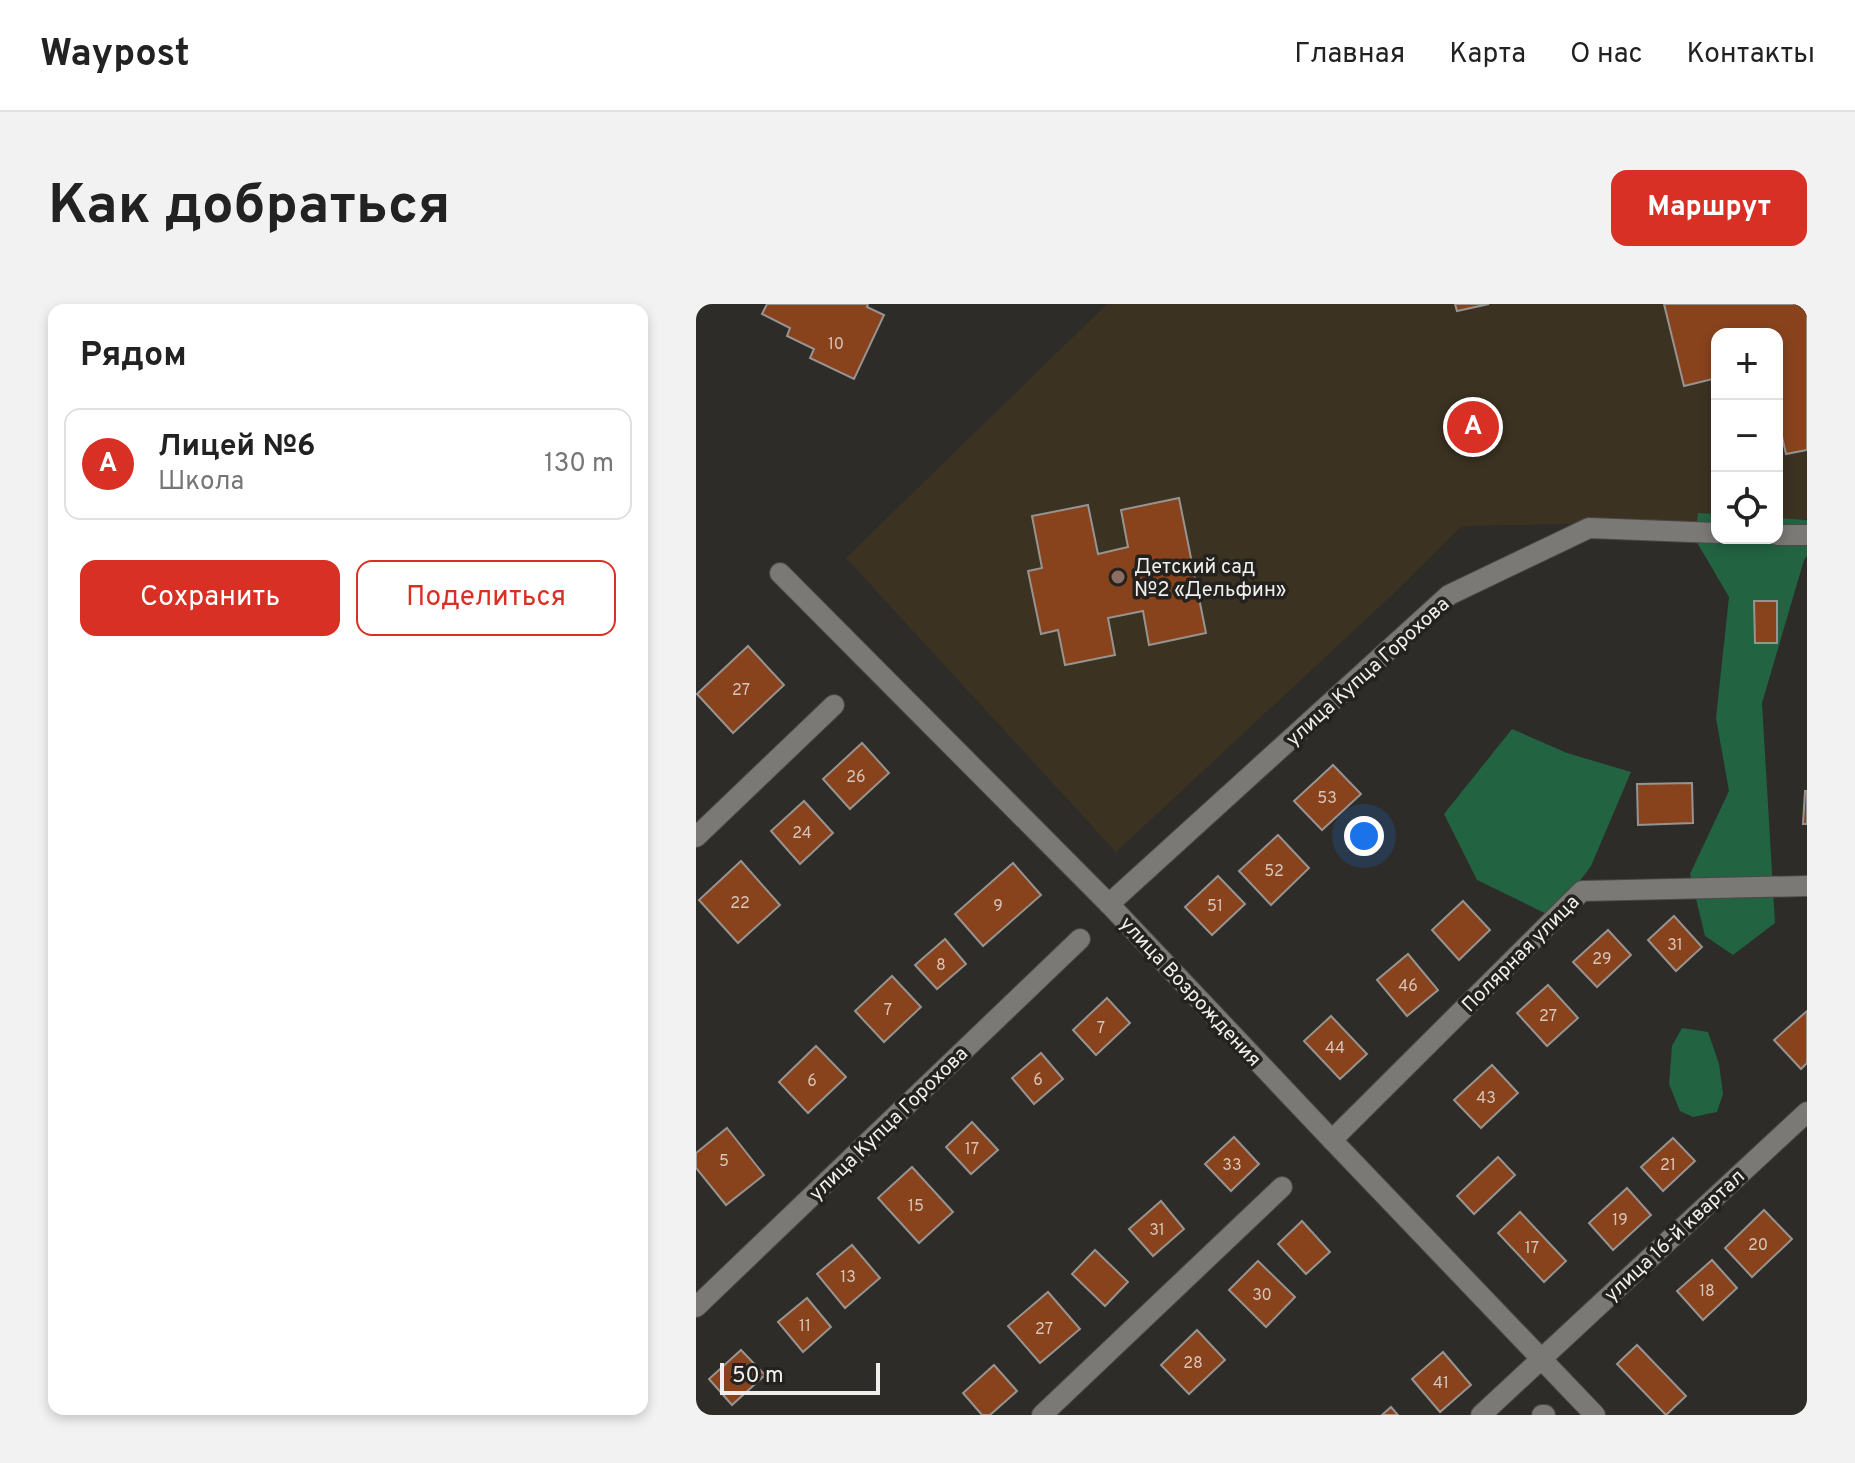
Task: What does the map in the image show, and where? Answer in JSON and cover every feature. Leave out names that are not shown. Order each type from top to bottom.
[{"type":"street","name":"улица Купца Горохова","points":[[1109,904],[1449,595],[1589,528],[1711,533]]},
{"type":"street","points":[[1783,535],[1807,535]]},
{"type":"street","name":"улица Возрождения","points":[[780,573],[1109,904],[1595,1415]]},
{"type":"street","points":[[696,837],[834,705]]},
{"type":"street","name":"Полярная улица","points":[[1332,1140],[1582,891],[1807,886]]},
{"type":"street","name":"улица Купца Горохова","points":[[696,1307],[1080,939]]},
{"type":"street","name":"улица 16-й квартал","points":[[1481,1415],[1807,1112]]},
{"type":"street","points":[[1042,1415],[1282,1187]]},
{"type":"shaded area","points":[[1107,304],[1807,304],[1807,519],[1783,520],[1783,328],[1711,328],[1711,521],[1462,526],[1116,852],[846,558]]},
{"type":"green space","points":[[1698,513],[1711,514],[1711,544],[1783,544],[1783,518],[1807,520],[1807,556],[1762,703],[1775,923],[1733,955],[1705,936],[1690,874],[1729,791],[1716,718],[1729,597],[1695,539]]},
{"type":"green space","points":[[1512,729],[1567,753],[1631,772],[1591,866],[1553,917],[1477,880],[1444,814]]},
{"type":"green space","points":[[1682,1028],[1708,1032],[1719,1064],[1723,1094],[1717,1112],[1693,1117],[1680,1111],[1669,1084],[1672,1046]]},
{"type":"building","points":[[767,304],[868,304],[867,307],[884,315],[854,379],[810,358],[814,349],[787,336],[790,328],[762,314]]},
{"type":"building","points":[[1455,304],[1489,304],[1457,311]]},
{"type":"building","points":[[1664,304],[1807,304],[1807,450],[1786,454],[1783,441],[1783,328],[1711,328],[1711,379],[1684,386]]},
{"type":"building","points":[[1179,498],[1206,633],[1149,645],[1143,611],[1108,618],[1115,655],[1065,665],[1058,630],[1041,634],[1028,571],[1042,568],[1032,516],[1088,505],[1098,554],[1128,547],[1121,510]]},
{"type":"building","points":[[1754,601],[1777,601],[1777,643],[1755,643]]},
{"type":"building","points":[[748,646],[784,685],[733,733],[697,694]]},
{"type":"building","points":[[862,743],[889,773],[850,809],[823,779]]},
{"type":"building","points":[[1333,765],[1361,794],[1322,830],[1294,801]]},
{"type":"building","points":[[1692,783],[1693,823],[1638,825],[1637,784]]},
{"type":"building","points":[[1805,791],[1807,824],[1803,824]]},
{"type":"building","points":[[804,801],[833,833],[800,864],[771,831]]},
{"type":"building","points":[[1278,835],[1309,868],[1271,905],[1239,871]]},
{"type":"building","points":[[741,861],[780,905],[738,943],[699,900]]},
{"type":"building","points":[[1013,863],[1041,895],[983,946],[955,914]]},
{"type":"building","points":[[1218,876],[1245,904],[1212,935],[1185,907]]},
{"type":"building","points":[[1463,901],[1490,930],[1459,960],[1432,930]]},
{"type":"building","points":[[1674,916],[1702,947],[1676,971],[1648,940]]},
{"type":"building","points":[[1608,930],[1631,955],[1597,987],[1573,962]]},
{"type":"building","points":[[945,939],[966,964],[937,989],[915,965]]},
{"type":"building","points":[[1408,954],[1438,990],[1407,1016],[1377,980]]},
{"type":"building","points":[[892,976],[921,1007],[884,1042],[855,1011]]},
{"type":"building","points":[[1548,985],[1578,1018],[1547,1046],[1517,1013]]},
{"type":"building","points":[[1107,998],[1130,1023],[1096,1055],[1073,1030]]},
{"type":"building","points":[[1807,1011],[1807,1063],[1801,1069],[1774,1040]]},
{"type":"building","points":[[1331,1016],[1367,1054],[1340,1079],[1304,1041]]},
{"type":"building","points":[[816,1046],[846,1077],[808,1113],[779,1082]]},
{"type":"building","points":[[1041,1053],[1063,1079],[1034,1104],[1012,1078]]},
{"type":"building","points":[[1492,1065],[1518,1093],[1481,1128],[1454,1100]]},
{"type":"building","points":[[972,1122],[998,1150],[971,1174],[946,1147]]},
{"type":"building","points":[[727,1128],[764,1175],[726,1205],[696,1168],[696,1153]]},
{"type":"building","points":[[1234,1137],[1259,1164],[1231,1191],[1205,1164]]},
{"type":"building","points":[[1673,1138],[1695,1161],[1663,1191],[1641,1167]]},
{"type":"building","points":[[1498,1157],[1515,1175],[1474,1214],[1457,1196]]},
{"type":"building","points":[[912,1167],[953,1212],[919,1243],[878,1198]]},
{"type":"building","points":[[1627,1188],[1651,1215],[1613,1250],[1589,1223]]},
{"type":"building","points":[[1161,1201],[1184,1229],[1153,1256],[1129,1229]]},
{"type":"building","points":[[1764,1210],[1792,1239],[1752,1277],[1725,1248]]},
{"type":"building","points":[[1520,1212],[1566,1261],[1544,1282],[1498,1233]]},
{"type":"building","points":[[1302,1221],[1330,1252],[1306,1274],[1278,1244]]},
{"type":"building","points":[[852,1245],[880,1278],[845,1308],[817,1274]]},
{"type":"building","points":[[1095,1250],[1128,1282],[1105,1306],[1072,1274]]},
{"type":"building","points":[[1712,1260],[1737,1288],[1703,1320],[1677,1291]]},
{"type":"building","points":[[1258,1261],[1295,1297],[1266,1327],[1229,1290]]},
{"type":"building","points":[[1048,1292],[1080,1329],[1040,1363],[1008,1326]]},
{"type":"building","points":[[807,1298],[831,1327],[803,1352],[778,1322]]},
{"type":"building","points":[[1197,1330],[1225,1360],[1189,1394],[1161,1365]]},
{"type":"building","points":[[1637,1345],[1686,1396],[1666,1415],[1617,1364]]},
{"type":"building","points":[[741,1350],[765,1375],[732,1405],[709,1379]]},
{"type":"building","points":[[1443,1352],[1471,1385],[1440,1412],[1412,1379]]},
{"type":"building","points":[[994,1365],[1017,1391],[990,1415],[982,1415],[963,1393]]},
{"type":"building","points":[[1391,1407],[1398,1415],[1382,1415]]},
{"type":"place","name":"Лицей №6","points":[[1473,427]]},
{"type":"place","name":"Детский сад №2 «Дельфин»","points":[[1118,577]]}]
